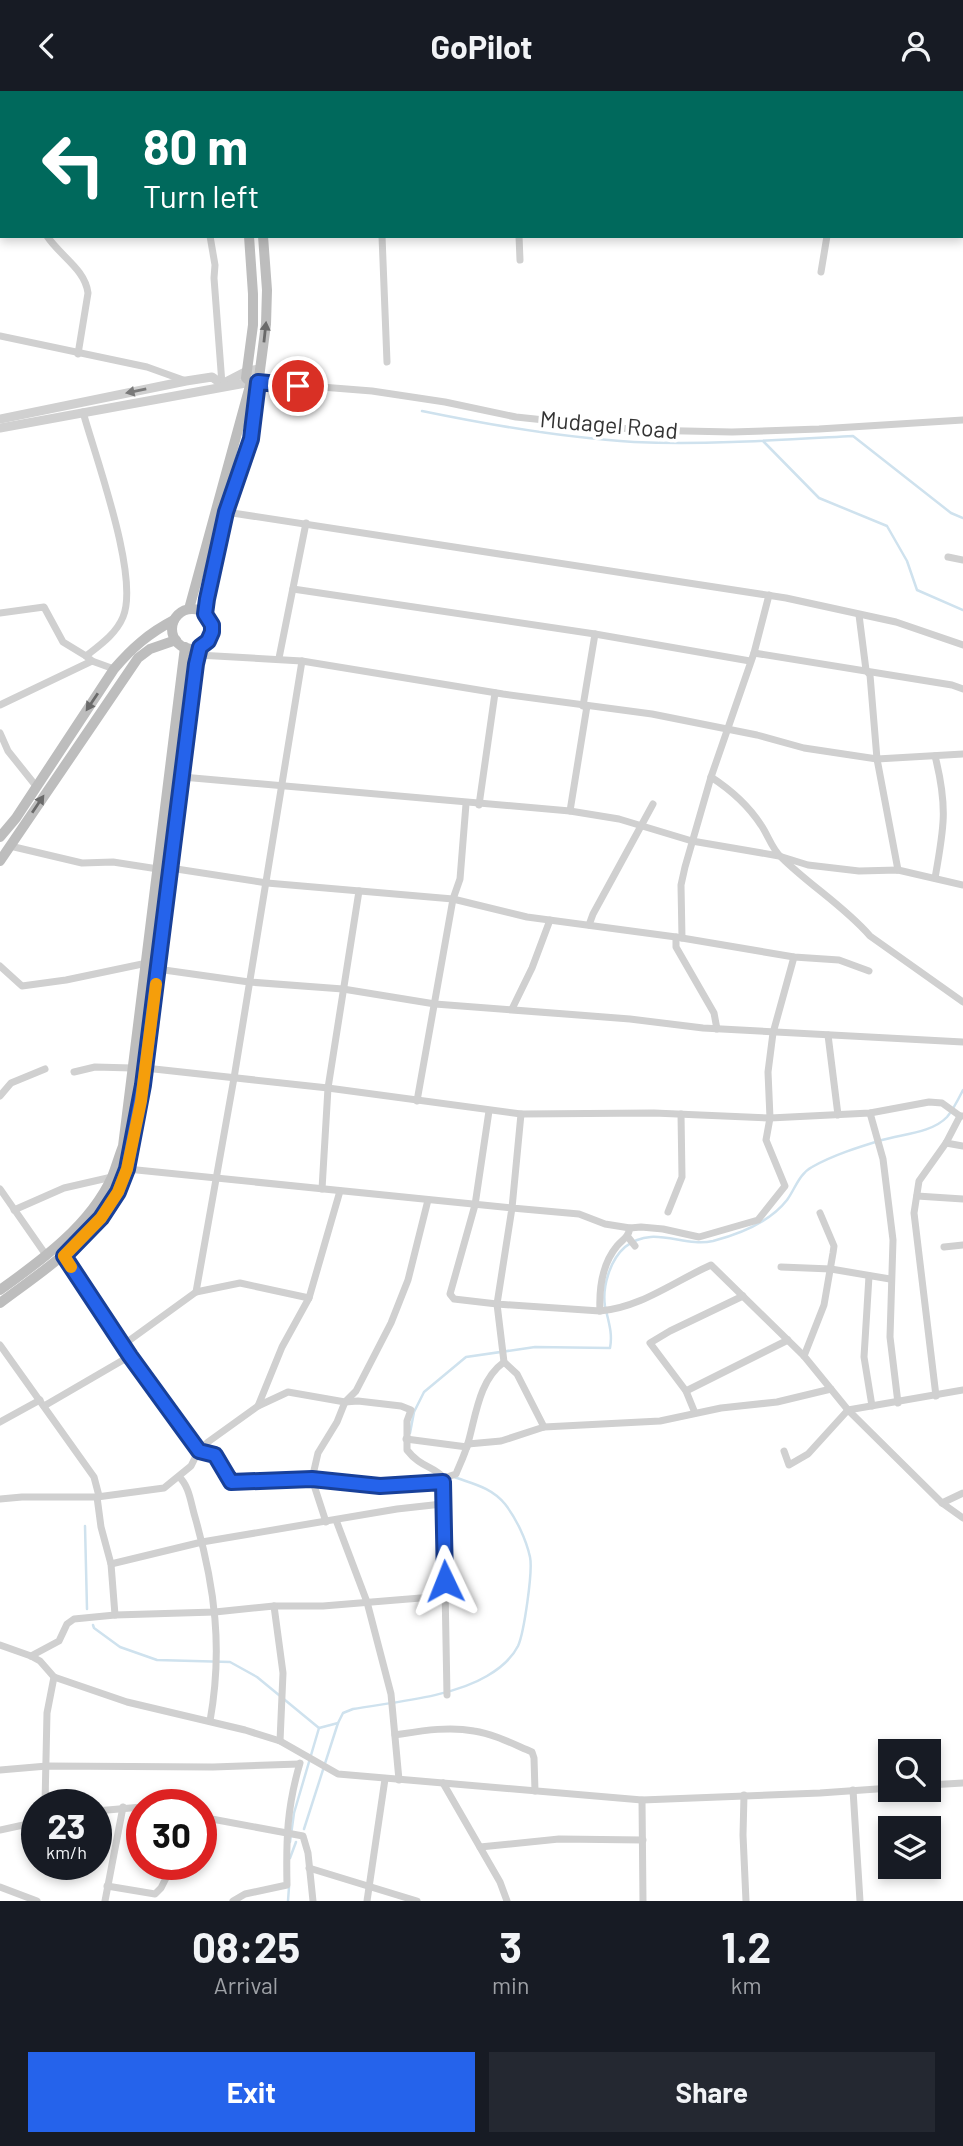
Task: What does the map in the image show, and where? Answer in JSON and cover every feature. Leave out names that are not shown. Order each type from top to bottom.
[{"type":"main road","points":[[249,238],[253,325],[246,378],[256,383]]},
{"type":"main road","points":[[189,609],[260,369],[267,290],[262,238]]},
{"type":"main road","points":[[205,614],[226,512],[251,439],[256,383]]},
{"type":"main road","points":[[0,837],[16,818],[114,669],[140,642],[174,621],[181,612],[189,609],[205,614],[212,625],[212,632],[199,651],[145,1068],[127,1169],[118,1192],[101,1218],[64,1256],[0,1303]]},
{"type":"main road","points":[[174,621],[173,633],[176,640],[185,647],[199,651]]},
{"type":"main road","points":[[0,861],[138,658],[150,649],[176,640]]},
{"type":"main road","points":[[0,1290],[46,1255],[88,1215],[112,1177],[122,1146],[185,647]]},
{"type":"street","points":[[48,238],[76,268],[88,289],[78,354]]},
{"type":"street","points":[[210,238],[215,265],[222,384]]},
{"type":"street","points":[[382,238],[387,362]]},
{"type":"street","points":[[519,238],[520,260]]},
{"type":"street","points":[[821,272],[827,238]]},
{"type":"street","points":[[0,336],[147,367],[186,381]]},
{"type":"street","points":[[222,384],[247,371],[260,369]]},
{"type":"street","points":[[0,419],[186,381],[212,377],[222,384]]},
{"type":"street","points":[[0,428],[256,383]]},
{"type":"street","name":"Mudagel Road","points":[[256,383],[372,391],[445,402],[516,417],[639,430],[806,430],[963,420]]},
{"type":"street","points":[[0,705],[89,659],[123,618],[127,586],[111,504],[83,412]]},
{"type":"street","points":[[226,512],[769,595],[896,622],[963,645]]},
{"type":"street","points":[[279,658],[306,523]]},
{"type":"street","points":[[947,557],[963,560]]},
{"type":"street","points":[[292,589],[752,657],[866,670],[963,689]]},
{"type":"street","points":[[717,1029],[714,1013],[676,947],[679,938],[681,885],[711,777],[752,657],[769,595]]},
{"type":"street","points":[[0,613],[44,607],[63,642],[89,659],[114,669]]},
{"type":"street","points":[[859,615],[866,670],[870,674],[877,759],[898,870]]},
{"type":"street","points":[[570,811],[595,634]]},
{"type":"street","points":[[199,651],[302,661],[585,706],[652,714],[780,740],[804,748],[877,759],[963,754]]},
{"type":"street","points":[[196,1292],[218,1178],[302,661]]},
{"type":"street","points":[[479,805],[495,692]]},
{"type":"street","points":[[0,733],[8,751],[36,786]]},
{"type":"street","points":[[935,756],[942,785],[944,825],[935,878]]},
{"type":"street","points":[[182,777],[466,804],[570,811],[619,819],[692,841],[779,856],[808,865],[859,871],[898,870],[963,885]]},
{"type":"street","points":[[711,777],[741,799],[760,823],[779,856],[858,922],[870,936],[963,1002]]},
{"type":"street","points":[[417,1101],[453,899],[460,879],[466,804]]},
{"type":"street","points":[[589,925],[653,804]]},
{"type":"street","points":[[10,846],[82,863],[113,862],[158,869]]},
{"type":"street","points":[[170,868],[267,883],[453,899],[527,917],[794,957],[839,960],[869,971]]},
{"type":"street","points":[[322,1189],[328,1088],[359,891]]},
{"type":"street","points":[[512,1009],[550,920]]},
{"type":"street","points":[[600,1311],[599,1290],[604,1271],[617,1246],[629,1233],[641,1227],[699,1237],[758,1220],[785,1186],[766,1140],[770,1118],[768,1072],[774,1033],[794,957]]},
{"type":"street","points":[[0,967],[22,986],[147,963]]},
{"type":"street","points":[[158,969],[248,982],[343,989],[435,1004],[717,1029],[963,1042]]},
{"type":"street","points":[[828,1035],[838,1115]]},
{"type":"street","points":[[74,1072],[95,1067],[132,1069]]},
{"type":"street","points":[[145,1068],[328,1088],[521,1114],[681,1114],[770,1118],[870,1112],[929,1102],[947,1105],[960,1114],[946,1143],[919,1181],[914,1213],[936,1396]]},
{"type":"street","points":[[0,1096],[10,1083],[45,1069]]},
{"type":"street","points":[[489,1111],[475,1205],[450,1294],[454,1299],[613,1310],[642,1300],[711,1265],[788,1340],[848,1410],[942,1503],[963,1518]]},
{"type":"street","points":[[870,1112],[883,1160],[893,1240],[890,1337],[898,1402]]},
{"type":"street","points":[[521,1114],[512,1208],[496,1304],[504,1359],[516,1374],[544,1427]]},
{"type":"street","points":[[668,1212],[682,1177],[681,1114]]},
{"type":"street","points":[[946,1143],[963,1146]]},
{"type":"street","points":[[127,1169],[579,1215],[629,1233],[635,1246]]},
{"type":"street","points":[[0,1208],[12,1207],[64,1188],[112,1177]]},
{"type":"street","points":[[0,1189],[46,1255]]},
{"type":"street","points":[[258,1406],[282,1347],[309,1298],[340,1191]]},
{"type":"street","points":[[917,1196],[963,1199]]},
{"type":"street","points":[[326,1522],[312,1479],[318,1453],[337,1422],[345,1402],[356,1391],[391,1323],[408,1280],[428,1200]]},
{"type":"street","points":[[803,1356],[824,1305],[834,1246],[820,1213]]},
{"type":"street","points":[[944,1247],[963,1245]]},
{"type":"street","points":[[64,1256],[130,1356],[199,1451],[215,1455],[230,1481],[234,1483],[312,1479],[380,1486],[443,1480],[456,1474],[487,1380],[504,1359]]},
{"type":"street","points":[[781,1267],[831,1269],[890,1279]]},
{"type":"street","points":[[869,1276],[864,1357],[873,1406]]},
{"type":"street","points":[[123,1345],[196,1292],[240,1283],[309,1298]]},
{"type":"street","points":[[695,1413],[687,1391],[650,1343],[743,1296]]},
{"type":"street","points":[[687,1391],[788,1340]]},
{"type":"street","points":[[0,1345],[94,1477],[101,1527],[111,1565],[115,1615]]},
{"type":"street","points":[[0,1422],[130,1356]]},
{"type":"street","points":[[406,1439],[467,1446],[501,1441],[544,1427],[645,1424],[695,1413],[777,1402],[831,1389]]},
{"type":"street","points":[[784,1451],[789,1465],[808,1454],[848,1410],[963,1390]]},
{"type":"street","points":[[0,1499],[98,1497],[169,1486],[191,1466],[199,1451],[258,1406],[288,1392],[345,1402],[390,1404],[411,1410],[407,1422],[407,1450],[415,1461],[439,1473],[443,1480],[447,1695]]},
{"type":"street","points":[[179,1477],[185,1485],[211,1575],[218,1665],[210,1721]]},
{"type":"street","points":[[942,1503],[963,1493]]},
{"type":"street","points":[[111,1565],[202,1542],[442,1504]]},
{"type":"street","points":[[337,1520],[367,1602],[391,1694],[400,1780]]},
{"type":"street","points":[[32,1656],[59,1641],[67,1624],[74,1619],[215,1612],[274,1606],[323,1607],[445,1596]]},
{"type":"street","points":[[274,1606],[283,1673],[280,1741]]},
{"type":"street","points":[[0,1645],[32,1656],[54,1677],[127,1702],[280,1741],[338,1774],[642,1800],[878,1789]]},
{"type":"street","points":[[46,1789],[47,1713],[54,1677]]},
{"type":"street","points":[[396,1735],[429,1729],[463,1730],[501,1739],[532,1752],[535,1791]]},
{"type":"street","points":[[233,1901],[245,1894],[287,1885],[286,1833],[289,1800],[302,1755]]},
{"type":"street","points":[[0,1770],[47,1766],[213,1767],[299,1764]]},
{"type":"street","points":[[367,1901],[385,1779]]},
{"type":"street","points":[[443,1783],[500,1882],[507,1901]]},
{"type":"street","points":[[941,1784],[963,1783]]},
{"type":"street","points":[[853,1790],[860,1901]]},
{"type":"street","points":[[744,1795],[746,1901]]},
{"type":"street","points":[[642,1800],[643,1901]]},
{"type":"street","points":[[105,1901],[123,1807],[112,1809]]},
{"type":"street","points":[[217,1820],[303,1836],[313,1901]]},
{"type":"street","points":[[0,1830],[21,1825]]},
{"type":"street","points":[[480,1847],[559,1839],[643,1840]]},
{"type":"street","points":[[309,1868],[417,1901]]},
{"type":"street","points":[[107,1886],[155,1894],[165,1880]]},
{"type":"street","points":[[0,1887],[37,1901]]},
{"type":"waterway","points":[[422,411],[528,430],[634,442],[716,442],[853,436],[951,513],[963,518]]},
{"type":"waterway","points":[[763,441],[819,498],[887,526],[907,561],[917,590],[963,610]]},
{"type":"waterway","points":[[410,1433],[414,1412],[424,1392],[466,1357],[535,1347],[610,1348],[611,1332],[604,1299],[606,1282],[615,1259],[625,1247],[636,1240],[657,1237],[691,1242],[713,1241],[753,1226],[780,1208],[800,1178],[812,1167],[855,1148],[933,1127],[947,1117],[963,1090]]},
{"type":"waterway","points":[[290,1842],[294,1813],[319,1728],[338,1723],[343,1713],[353,1709],[422,1698],[473,1683],[500,1667],[518,1646],[530,1575],[530,1557],[526,1543],[513,1516],[500,1498],[481,1487],[454,1477]]},
{"type":"waterway","points":[[85,1526],[87,1609]]},
{"type":"waterway","points":[[93,1625],[120,1647],[157,1660],[230,1662],[257,1677],[319,1728]]},
{"type":"waterway","points":[[304,1829],[338,1723]]},
{"type":"waterway","points":[[290,1858],[296,1842]]},
{"type":"waterway","points":[[288,1901],[289,1887]]},
{"type":"slow traffic","points":[[71,1267],[64,1256],[101,1218],[118,1192],[127,1169],[141,1101],[156,984]]},
{"type":"route","points":[[298,386],[258,382],[251,439],[226,512],[207,599],[205,614],[212,625],[212,632],[208,641],[200,647],[196,664],[141,1101],[127,1169],[118,1192],[101,1218],[64,1256],[130,1356],[199,1451],[215,1455],[231,1482],[312,1479],[380,1486],[443,1482],[445,1581]]}]
